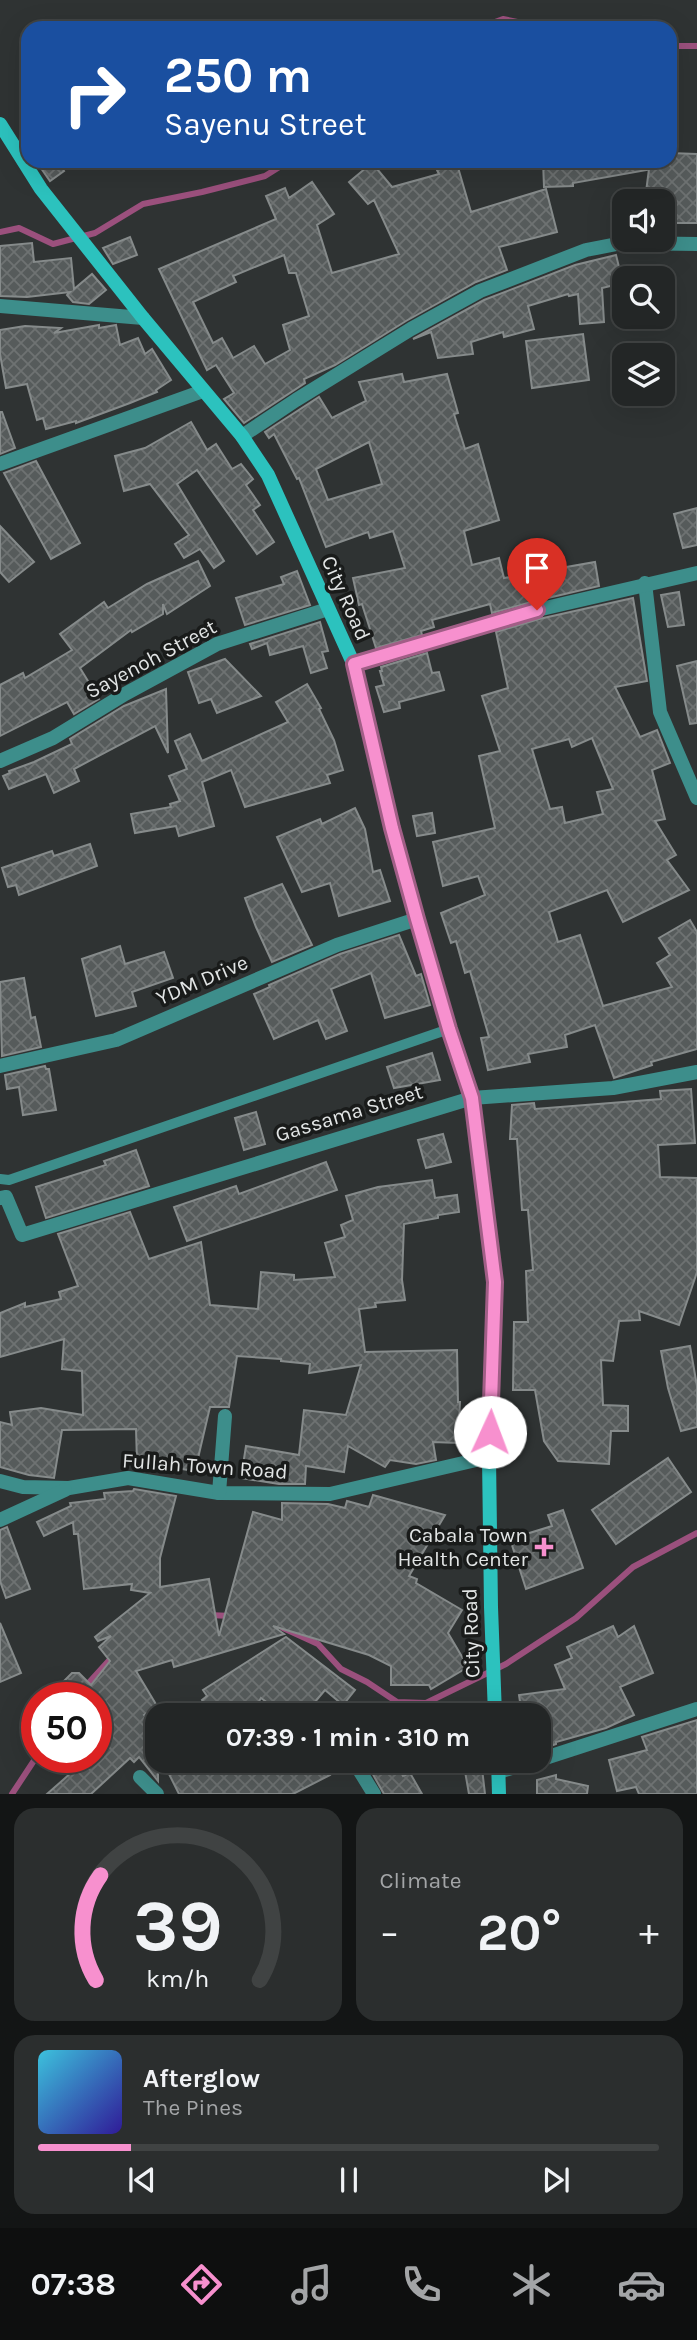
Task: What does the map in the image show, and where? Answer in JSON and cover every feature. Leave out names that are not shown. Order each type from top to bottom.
[{"type":"main road","name":"City Road","points":[[0,124],[21,157]]},
{"type":"main road","name":"City Road","points":[[28,168],[143,318],[242,436],[268,475],[354,664],[392,828],[449,1029],[472,1098],[495,1282],[489,1457],[495,1703]]},
{"type":"main road","points":[[499,1773],[499,1794]]},
{"type":"street","points":[[242,436],[411,329],[480,291],[586,250],[622,243],[697,244]]},
{"type":"street","points":[[0,306],[143,318]]},
{"type":"street","points":[[0,464],[203,391]]},
{"type":"street","points":[[354,664],[537,610],[697,573]]},
{"type":"street","points":[[645,583],[660,712],[697,797]]},
{"type":"street","name":"Sayenoh Street","points":[[0,761],[53,738],[125,694],[217,644],[328,609]]},
{"type":"street","name":"YDM Drive","points":[[0,1066],[116,1040],[337,945],[417,919]]},
{"type":"street","name":"Gassama Street","points":[[0,1198],[6,1197],[22,1235],[472,1098],[612,1088],[697,1072]]},
{"type":"street","points":[[219,1493],[225,1416]]},
{"type":"street","name":"Fullah Town Road","points":[[0,1481],[23,1487],[69,1488],[128,1478],[219,1493],[330,1494],[489,1457]]},
{"type":"street","points":[[0,1520],[69,1488]]},
{"type":"street","points":[[551,1756],[697,1709]]},
{"type":"street","points":[[362,1773],[374,1794]]},
{"type":"street","points":[[140,1777],[157,1794]]},
{"type":"lane","points":[[0,1180],[9,1180],[449,1029]]},
{"type":"building","points":[[677,153],[697,154],[697,223],[675,223],[675,189],[646,189],[649,168],[677,168]]},
{"type":"building","points":[[41,168],[62,168],[64,171],[50,181]]},
{"type":"building","points":[[366,168],[376,168],[392,187],[439,174],[437,170],[444,168],[458,168],[471,212],[546,189],[557,232],[499,247],[507,270],[476,282],[335,365],[304,379],[305,383],[244,423],[224,399],[234,393],[216,365],[207,370],[159,269],[276,219],[266,196],[285,188],[289,198],[312,182],[334,214],[317,225],[332,273],[399,254],[374,200],[368,204],[349,182]],"holes":[[[284,255],[289,273],[296,273],[309,316],[283,325],[290,350],[265,364],[254,346],[233,358],[222,338],[213,343],[193,302],[236,282],[233,276]]]},
{"type":"building","points":[[543,168],[647,168],[573,183],[573,186],[544,187]]},
{"type":"building","points":[[130,237],[137,255],[113,264],[103,248]]},
{"type":"building","points":[[32,243],[34,262],[71,258],[74,289],[92,274],[106,290],[89,304],[73,302],[67,295],[70,292],[27,297],[0,296],[0,246]]},
{"type":"building","points":[[616,255],[619,266],[612,266],[612,286],[602,288],[604,322],[580,324],[578,294],[568,294],[528,306],[534,329],[504,337],[503,332],[471,342],[473,354],[438,358],[431,332],[413,339],[484,300],[575,265]]},
{"type":"building","points":[[99,325],[99,328],[116,325],[120,345],[138,338],[145,354],[152,349],[171,380],[156,390],[157,392],[130,403],[76,423],[46,429],[43,418],[37,420],[27,384],[6,388],[0,354],[0,330],[25,326],[61,328],[54,333]]},
{"type":"building","points":[[583,334],[589,380],[532,388],[526,341]]},
{"type":"building","points":[[402,374],[404,382],[447,374],[458,413],[454,414],[465,449],[478,444],[499,520],[464,531],[472,565],[499,558],[504,578],[595,562],[599,586],[492,613],[490,604],[432,620],[434,627],[421,631],[422,635],[376,648],[362,604],[359,605],[353,578],[405,568],[393,531],[370,538],[368,532],[326,547],[299,478],[297,479],[274,434],[269,438],[265,432],[319,397],[332,418],[366,401],[359,382]],"holes":[[[369,442],[382,484],[328,500],[316,469]]]},
{"type":"building","points":[[0,412],[15,448],[0,454]]},
{"type":"building","points":[[191,422],[207,450],[216,444],[232,469],[241,464],[253,479],[246,485],[260,505],[253,510],[274,542],[257,554],[197,470],[177,484],[224,561],[214,568],[200,549],[184,558],[175,544],[189,535],[150,484],[124,491],[115,456],[145,448]]},
{"type":"building","points":[[36,461],[80,543],[51,559],[4,473]]},
{"type":"building","points":[[697,508],[697,545],[683,548],[674,514]]},
{"type":"building","points":[[0,526],[34,562],[9,582],[0,572]]},
{"type":"building","points":[[198,561],[210,586],[167,614],[163,604],[163,614],[132,632],[131,630],[80,668],[99,699],[74,714],[67,702],[0,736],[0,685],[23,673],[25,678],[72,650],[60,634],[104,602],[108,608],[147,584]]},
{"type":"building","points":[[297,571],[310,605],[245,625],[236,598],[284,584],[281,577]]},
{"type":"building","points":[[679,592],[684,625],[668,627],[661,595]]},
{"type":"building","points":[[633,598],[647,681],[615,687],[640,737],[657,730],[670,763],[652,770],[665,819],[655,821],[676,855],[667,860],[689,890],[623,922],[607,890],[549,912],[558,942],[580,935],[603,1006],[672,987],[657,963],[670,955],[659,938],[690,920],[697,932],[697,1049],[651,1062],[652,1065],[614,1078],[595,1025],[565,1035],[567,1047],[528,1054],[530,1062],[488,1070],[481,1038],[489,1037],[470,971],[465,973],[456,941],[451,943],[441,913],[485,895],[478,876],[443,886],[433,842],[495,828],[479,756],[500,751],[482,696],[508,688],[496,632],[539,619]],"holes":[[[592,738],[613,789],[597,792],[603,814],[565,823],[562,807],[550,809],[532,749],[569,739],[572,747]]]},
{"type":"building","points":[[320,622],[328,651],[322,652],[327,668],[311,673],[303,646],[270,655],[267,643],[252,649],[250,644]]},
{"type":"building","points":[[427,653],[432,673],[439,672],[444,690],[399,702],[400,708],[384,712],[376,687],[384,685],[381,667]]},
{"type":"building","points":[[225,659],[261,696],[217,713],[211,699],[199,703],[188,672]]},
{"type":"building","points":[[697,661],[697,723],[690,724],[677,666]]},
{"type":"building","points":[[307,684],[321,708],[319,709],[334,740],[343,770],[327,775],[330,783],[245,807],[231,770],[202,782],[214,826],[179,836],[176,826],[135,833],[131,814],[171,807],[170,804],[180,801],[169,776],[187,769],[175,741],[190,734],[202,761],[288,722],[276,702]]},
{"type":"building","points":[[166,689],[168,753],[155,726],[74,769],[79,781],[54,793],[46,774],[9,789],[3,776],[10,773],[9,771],[72,744],[70,739],[124,706]]},
{"type":"building","points":[[355,808],[365,829],[373,872],[380,870],[390,901],[339,916],[330,883],[302,892],[277,837],[320,819],[322,824]]},
{"type":"building","points":[[432,813],[435,833],[417,836],[413,816]]},
{"type":"building","points":[[90,844],[97,866],[19,895],[16,885],[8,887],[2,868],[52,851],[54,856]]},
{"type":"building","points":[[282,884],[312,945],[272,962],[245,898]]},
{"type":"building","points":[[399,935],[416,976],[421,974],[430,1005],[385,1018],[371,973],[331,989],[347,1031],[326,1039],[318,1020],[274,1039],[254,994],[340,954]]},
{"type":"building","points":[[120,946],[125,964],[164,952],[173,978],[132,992],[136,1006],[96,1016],[82,959]]},
{"type":"building","points":[[24,978],[31,1018],[35,1017],[41,1047],[2,1056],[0,982]]},
{"type":"building","points":[[432,1053],[440,1080],[394,1088],[387,1067]]},
{"type":"building","points":[[45,1066],[49,1069],[56,1110],[23,1115],[19,1087],[7,1089],[5,1075]]},
{"type":"building","points":[[691,1089],[695,1143],[658,1145],[660,1177],[697,1178],[697,1272],[679,1325],[639,1311],[640,1320],[619,1321],[613,1361],[601,1360],[603,1405],[628,1406],[628,1431],[611,1431],[609,1464],[558,1461],[544,1441],[535,1390],[513,1390],[514,1322],[528,1322],[526,1271],[533,1270],[528,1210],[522,1210],[517,1139],[510,1139],[512,1105],[534,1103],[535,1109],[661,1099],[660,1091]]},
{"type":"building","points":[[256,1112],[265,1144],[244,1150],[235,1118]]},
{"type":"building","points":[[443,1134],[451,1162],[426,1168],[418,1140]]},
{"type":"building","points":[[136,1150],[149,1186],[46,1218],[36,1187],[106,1165],[104,1161]]},
{"type":"building","points":[[326,1162],[337,1190],[187,1241],[174,1207],[236,1186],[239,1194]]},
{"type":"building","points":[[432,1180],[435,1198],[457,1195],[459,1212],[404,1224],[402,1280],[405,1300],[375,1303],[376,1307],[359,1309],[365,1352],[457,1350],[460,1402],[458,1443],[433,1442],[436,1460],[416,1464],[390,1460],[385,1467],[348,1446],[344,1472],[306,1466],[305,1484],[279,1484],[241,1478],[246,1446],[299,1455],[304,1410],[346,1415],[361,1365],[309,1373],[310,1364],[237,1356],[229,1407],[210,1407],[195,1471],[137,1462],[136,1429],[62,1430],[54,1478],[0,1467],[0,1422],[12,1425],[10,1412],[41,1408],[83,1415],[82,1371],[62,1369],[64,1339],[0,1357],[0,1313],[25,1303],[25,1307],[61,1299],[59,1292],[78,1286],[58,1234],[130,1212],[149,1259],[201,1242],[210,1305],[258,1309],[261,1272],[294,1275],[294,1280],[335,1277],[325,1243],[345,1237],[341,1225],[353,1220],[346,1196],[378,1187]]},
{"type":"building","points":[[690,1346],[697,1386],[697,1427],[681,1431],[668,1388],[661,1351]]},
{"type":"building","points":[[668,1458],[691,1492],[616,1544],[592,1510]]},
{"type":"building","points":[[134,1489],[176,1496],[160,1558],[160,1587],[209,1579],[219,1636],[253,1512],[282,1520],[282,1503],[328,1504],[345,1508],[347,1501],[369,1507],[373,1495],[445,1515],[409,1576],[417,1579],[416,1583],[462,1610],[448,1633],[468,1667],[431,1689],[429,1685],[391,1685],[391,1666],[369,1655],[273,1626],[284,1634],[174,1667],[172,1660],[136,1671],[155,1703],[145,1703],[145,1765],[139,1757],[134,1762],[130,1758],[91,1794],[47,1794],[71,1773],[112,1773],[112,1682],[93,1682],[110,1661],[99,1647],[111,1636],[98,1641],[95,1637],[150,1593],[131,1590],[132,1584],[84,1589],[78,1534],[74,1534],[73,1522],[44,1536],[37,1522],[71,1506],[70,1503],[105,1499],[104,1493]]},
{"type":"building","name":"Cabala Town Health Center","points":[[563,1510],[583,1568],[526,1589],[510,1539],[552,1526],[548,1515]]},
{"type":"building","points":[[7,1527],[30,1589],[6,1598],[0,1581],[0,1530]]},
{"type":"building","points":[[0,1623],[21,1673],[0,1682]]},
{"type":"building","points":[[613,1626],[618,1637],[634,1626],[653,1673],[620,1687],[634,1715],[606,1728],[551,1746],[551,1703],[520,1703],[519,1695],[565,1689],[555,1665],[572,1658],[567,1647]]},
{"type":"building","points":[[286,1637],[355,1690],[345,1703],[341,1703],[325,1690],[314,1703],[268,1703],[261,1698],[258,1703],[204,1703],[202,1700],[207,1696],[203,1690]]},
{"type":"building","points":[[72,1673],[79,1673],[88,1682],[63,1682]]},
{"type":"building","points":[[697,1720],[697,1794],[639,1794],[636,1787],[617,1791],[609,1760],[647,1750],[642,1737]]},
{"type":"building","points":[[168,1773],[330,1775],[293,1794],[179,1794]]},
{"type":"building","points":[[372,1773],[401,1773],[403,1776],[410,1773],[422,1794],[384,1794]]},
{"type":"building","points":[[465,1773],[483,1773],[485,1794],[469,1794]]},
{"type":"building","points":[[556,1775],[556,1779],[588,1786],[587,1794],[537,1794],[537,1780]]},
{"type":"waterway","points":[[498,21],[513,21]]},
{"type":"waterway","points":[[677,46],[697,46]]},
{"type":"waterway","points":[[0,232],[19,228],[53,244],[95,233],[143,204],[265,176],[278,168]]},
{"type":"waterway","points":[[283,1628],[318,1644],[341,1669],[397,1702],[426,1703],[506,1664],[576,1618],[633,1567],[697,1533]]},
{"type":"waterway","points":[[208,1615],[232,1616]]},
{"type":"waterway","points":[[89,1682],[114,1655]]},
{"type":"waterway","points":[[12,1794],[26,1773]]},
{"type":"place","name":"Cabala Town Health Center","points":[[544,1547]]},
{"type":"route","points":[[490,1432],[495,1282],[472,1098],[427,957],[392,828],[354,664],[537,610]]}]
